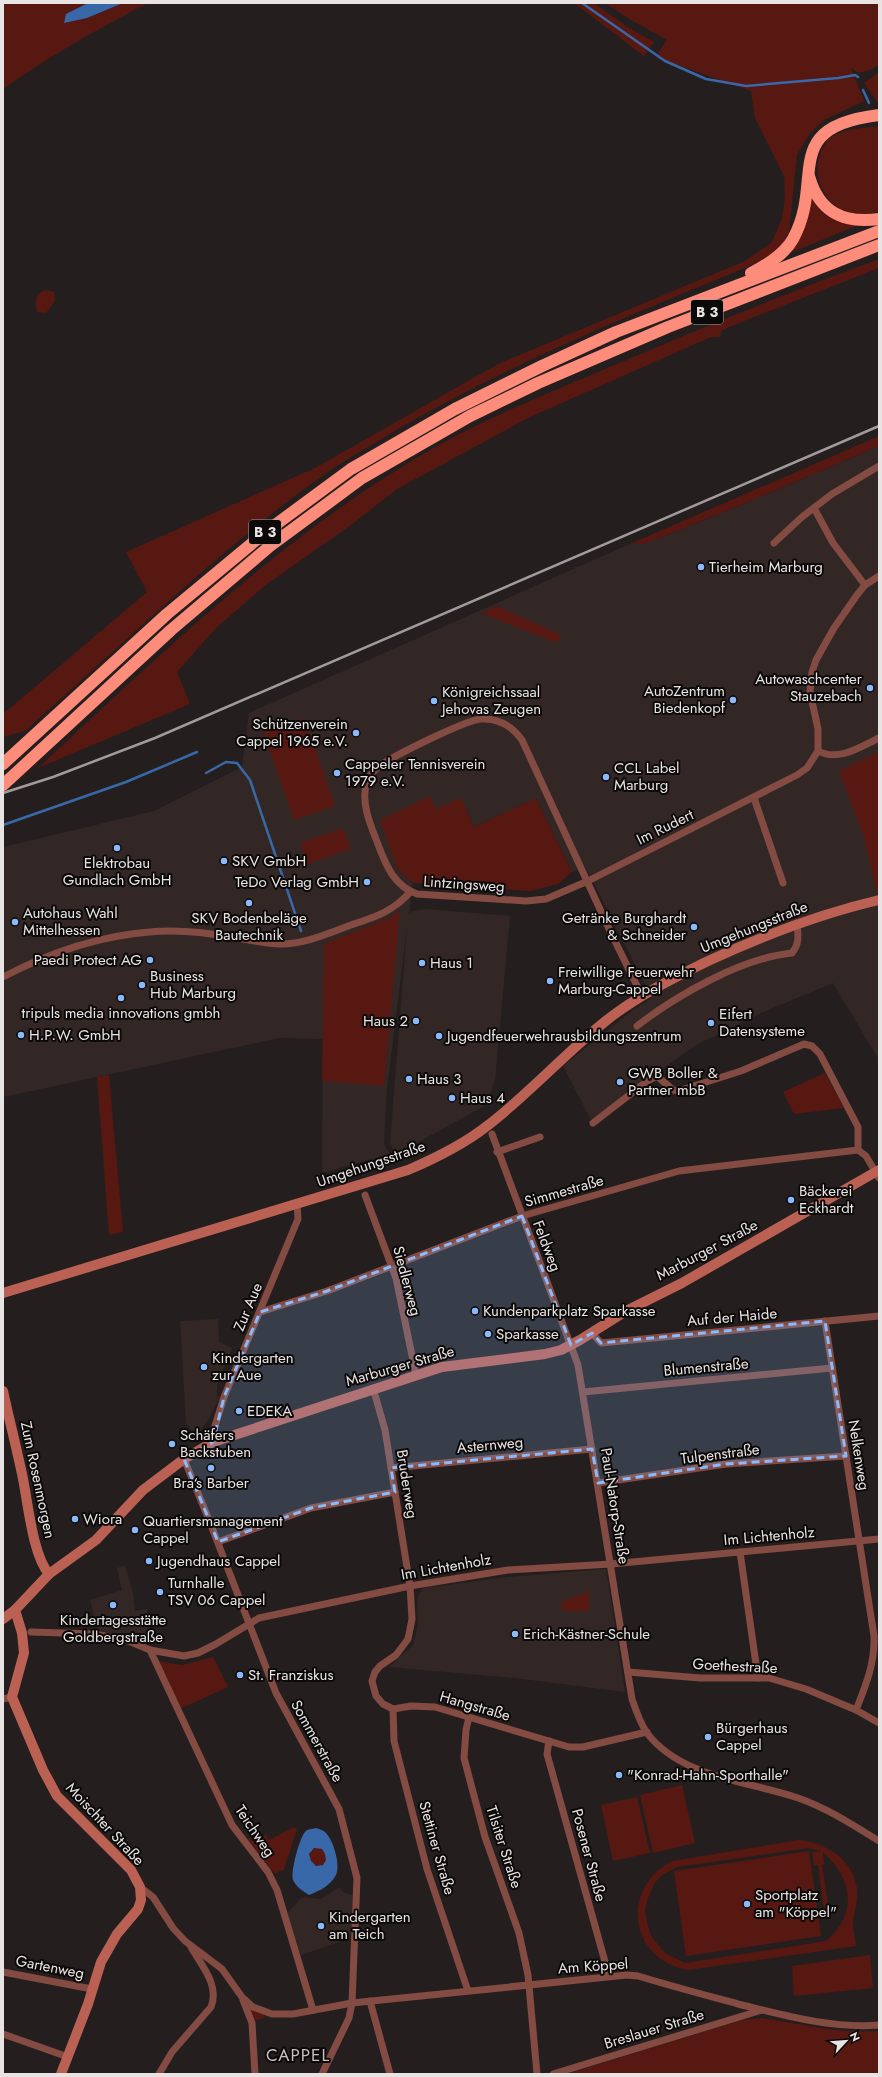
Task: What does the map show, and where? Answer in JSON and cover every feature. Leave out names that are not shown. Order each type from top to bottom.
[{"type":"highway","name":"B 3","points":[[698,300],[758,269],[771,261],[787,247],[793,239],[800,219],[812,150],[821,137],[827,131],[853,118],[879,115]]},
{"type":"highway","points":[[808,173],[816,194],[828,209],[837,215],[857,221],[879,220]]},
{"type":"highway","name":"B 3","points":[[3,764],[167,614],[267,531],[351,469],[455,409],[542,366],[616,332],[879,231]]},
{"type":"highway","name":"B 3","points":[[3,785],[194,610],[270,546],[362,478],[470,416],[538,383],[668,327],[879,245]]},
{"type":"street","points":[[774,543],[832,494],[879,466]]},
{"type":"street","points":[[814,508],[837,548],[865,585]]},
{"type":"street","points":[[879,576],[865,585],[834,628],[816,660],[812,672],[810,692],[818,729],[818,751],[826,756],[840,755],[879,738]]},
{"type":"street","name":"Lintzingsweg","points":[[588,881],[546,899],[526,901],[417,894],[410,892],[395,880],[383,858],[368,815],[365,793],[366,784],[376,769],[395,756],[466,724],[481,719],[505,723],[516,732],[522,740],[588,881],[616,944],[642,996]]},
{"type":"street","name":"Im Rudert","points":[[588,881],[797,775],[806,768],[818,751]]},
{"type":"street","points":[[754,798],[783,883]]},
{"type":"street","points":[[3,977],[36,961],[71,948],[137,933],[188,931],[269,944],[299,942],[384,914],[400,904],[410,892]]},
{"type":"street","name":"Umgehungsstraße","points":[[3,1293],[408,1170],[442,1155],[488,1126],[575,1046],[642,996],[731,950],[797,923],[879,900]]},
{"type":"street","points":[[637,1026],[655,1013],[718,976],[775,954],[792,953],[797,947],[799,939],[797,923]]},
{"type":"street","points":[[593,1123],[646,1082],[657,1076],[664,1080],[673,1090],[678,1091],[741,1070],[804,1044],[812,1046],[820,1054],[855,1120],[859,1134],[858,1150],[866,1156],[878,1174]]},
{"type":"street","name":"Feldweg","points":[[492,1134],[497,1152],[571,1344]]},
{"type":"street","points":[[497,1152],[540,1138]]},
{"type":"street","name":"Simmestraße","points":[[260,1312],[327,1290],[522,1216],[679,1170],[858,1150]]},
{"type":"street","name":"Marburger Straße","points":[[3,1619],[15,1610],[49,1574],[96,1540],[143,1490],[184,1459],[213,1442],[373,1388],[442,1367],[472,1361],[551,1352],[571,1344],[592,1333],[626,1311],[682,1283],[878,1174]]},
{"type":"street","name":"Siedlerweg","points":[[365,1195],[392,1266],[416,1375]]},
{"type":"street","name":"Zur Aue","points":[[213,1442],[214,1429],[224,1397],[298,1219],[297,1204]]},
{"type":"street","name":"Auf der Haide","points":[[592,1333],[602,1342],[879,1316]]},
{"type":"street","name":"Nelkenweg","points":[[825,1321],[876,1636],[871,1672],[856,1710]]},
{"type":"street","name":"Paul-Natorp-Straße","points":[[571,1344],[578,1365],[583,1392],[612,1564],[632,1699],[647,1732],[662,1748],[684,1762],[714,1774],[799,1798],[844,1819],[879,1840]]},
{"type":"street","name":"Blumenstraße","points":[[583,1392],[832,1368]]},
{"type":"street","name":"Bruderweg","points":[[373,1388],[385,1430],[410,1586]]},
{"type":"street","name":"Zum Rosenmorgen","points":[[3,1391],[22,1474],[37,1550],[42,1565],[49,1574]]},
{"type":"street","name":"Asternweg","points":[[391,1468],[592,1449]]},
{"type":"street","name":"Tulpenstraße","points":[[598,1483],[726,1464],[846,1456]]},
{"type":"street","name":"Sommerstraße","points":[[184,1459],[218,1542],[276,1693],[339,1809],[357,1878],[352,2003],[349,2018],[322,2074]]},
{"type":"street","points":[[218,1542],[311,1508],[395,1492]]},
{"type":"street","name":"Im Lichtenholz","points":[[31,1632],[95,1634],[126,1640],[150,1650],[179,1655],[198,1652],[216,1644],[249,1622],[259,1618],[410,1586],[508,1570],[612,1564],[879,1539]]},
{"type":"street","points":[[740,1552],[758,1678]]},
{"type":"street","points":[[393,1710],[383,1704],[376,1696],[372,1681],[375,1672],[380,1666],[396,1655],[408,1640],[412,1619],[410,1586]]},
{"type":"street","name":"Moischter Straße","points":[[15,1610],[22,1633],[24,1653],[7,1698],[54,1791],[131,1870],[140,1887],[141,1900],[138,1909],[108,1947],[101,1962],[68,2058],[61,2074]]},
{"type":"street","name":"Teichweg","points":[[150,1650],[232,1825],[268,1872],[277,1890],[313,2010]]},
{"type":"street","name":"Goethestraße","points":[[628,1672],[700,1678],[758,1678],[790,1683],[856,1710],[879,1723]]},
{"type":"street","name":"Hangstraße","points":[[393,1710],[411,1706],[435,1707],[549,1741],[583,1748],[647,1732]]},
{"type":"street","name":"Stettiner Straße","points":[[393,1710],[394,1741],[427,1869],[468,1991]]},
{"type":"street","name":"Tilsiter Straße","points":[[469,1717],[466,1730],[464,1758],[486,1837],[519,1934],[528,1984],[537,2074]]},
{"type":"street","name":"Posener Straße","points":[[549,1741],[547,1754],[609,1976]]},
{"type":"street","points":[[140,1887],[153,1897],[173,1928],[190,1946],[209,1978],[214,1992],[211,2007],[172,2052],[159,2074]]},
{"type":"street","points":[[190,1946],[217,1963],[242,1998],[252,2023],[255,2074]]},
{"type":"street","name":"Gartenweg","points":[[3,1972],[92,1989]]},
{"type":"street","name":"Am Köppel","points":[[242,1998],[253,2007],[272,2014],[292,2014],[370,2001],[609,1976],[638,1976],[762,2010],[832,2024],[863,2026],[879,2025]]},
{"type":"street","points":[[370,2001],[390,2074]]},
{"type":"street","name":"Breslauer Straße","points":[[553,2074],[762,2010]]},
{"type":"street","points":[[3,2034],[68,2058]]},
{"type":"highlighted area","points":[[522,1216],[571,1345],[592,1333],[601,1343],[825,1321],[846,1456],[726,1464],[598,1483],[592,1449],[391,1468],[395,1492],[311,1508],[218,1542],[184,1459],[213,1442],[224,1397],[260,1312],[327,1291]]},
{"type":"shaded area","points":[[3,3],[88,3],[66,14],[87,18],[123,3],[148,3],[74,43],[3,89]]},
{"type":"shaded area","points":[[574,3],[594,3],[626,26],[654,42],[644,56]]},
{"type":"shaded area","points":[[605,3],[879,3],[879,65],[870,70],[859,73],[851,68],[864,101],[824,120],[810,133],[797,155],[789,233],[781,247],[764,259],[745,268],[608,325],[519,365],[431,410],[332,469],[291,499],[213,562],[25,731],[3,737],[3,714],[147,592],[126,552],[315,468],[498,364],[745,261],[771,243],[782,219],[785,196],[784,176],[755,118],[751,91],[655,57],[667,40],[631,20]]},
{"type":"shaded area","points":[[879,72],[879,103],[878,103],[864,83]]},
{"type":"shaded area","points":[[879,126],[879,212],[854,214],[846,212],[830,201],[824,193],[818,174],[820,155],[828,140],[836,134],[855,129]]},
{"type":"shaded area","points":[[808,188],[820,202],[861,224],[790,253]]},
{"type":"shaded area","points":[[879,259],[879,268],[729,327],[721,331],[720,337],[711,337],[530,417],[397,489],[351,525],[267,584],[216,628],[177,672],[190,704],[38,768],[228,595],[329,516],[382,479],[457,435],[541,396],[776,298]]},
{"type":"shaded area","points":[[46,290],[54,292],[55,301],[46,313],[37,312],[36,298],[39,294]]},
{"type":"shaded area","points":[[879,436],[879,446],[739,506],[642,545],[632,543]]},
{"type":"shaded area","points":[[879,446],[879,1060],[833,983],[761,1013],[696,1045],[591,1120],[563,1066],[629,1013],[652,998],[585,866],[572,872],[536,798],[474,827],[461,798],[398,870],[413,883],[409,914],[413,911],[426,909],[510,916],[495,1080],[486,1105],[397,1154],[390,1144],[407,928],[387,1089],[384,1144],[390,1154],[322,1173],[323,1039],[279,1038],[3,1097],[3,847],[154,811],[242,767],[249,713],[632,543],[642,545],[739,506]]},
{"type":"shaded area","points":[[497,606],[561,635],[557,643],[481,613]]},
{"type":"shaded area","points":[[305,718],[335,806],[294,820],[263,732]]},
{"type":"shaded area","points":[[879,752],[879,890],[876,891],[864,837],[839,771]]},
{"type":"shaded area","points":[[430,796],[436,809],[461,798],[474,827],[536,798],[572,872],[558,884],[531,891],[413,883],[398,870],[380,820]]},
{"type":"shaded area","points":[[343,828],[351,849],[307,864],[300,843]]},
{"type":"shaded area","points":[[400,910],[384,1086],[322,1081],[324,944],[391,917]]},
{"type":"shaded area","points":[[825,1073],[844,1108],[794,1114],[783,1092]]},
{"type":"shaded area","points":[[109,1075],[123,1232],[109,1235],[97,1077]]},
{"type":"shaded area","name":"Kindergarten zur Aue","points":[[218,1319],[219,1342],[232,1348],[217,1385],[217,1396],[220,1397],[209,1418],[196,1436],[186,1423],[180,1321]]},
{"type":"shaded area","name":"Kindertagesstätte Goldbergstraße","points":[[125,1565],[133,1593],[135,1611],[147,1609],[150,1632],[148,1641],[98,1630],[90,1600],[122,1590],[117,1568]]},
{"type":"shaded area","name":"Erich-Kästner-Schule","points":[[606,1569],[625,1692],[515,1678],[389,1667],[413,1645],[418,1624],[417,1598],[423,1588],[508,1577]]},
{"type":"shaded area","points":[[589,1591],[589,1611],[562,1611],[562,1602]]},
{"type":"shaded area","points":[[213,1657],[228,1687],[180,1709],[157,1661],[182,1665]]},
{"type":"shaded area","points":[[682,1785],[695,1843],[653,1853],[640,1795]]},
{"type":"shaded area","points":[[637,1797],[650,1853],[613,1861],[601,1805]]},
{"type":"shaded area","points":[[294,1827],[297,1829],[284,1869],[275,1874],[248,1839],[267,1835],[269,1840]]},
{"type":"shaded area","points":[[798,1840],[808,1841],[828,1848],[844,1861],[850,1869],[857,1888],[857,1901],[853,1922],[856,1946],[688,1970],[668,1964],[653,1953],[643,1938],[638,1922],[639,1905],[644,1888],[655,1873],[672,1861]],"holes":[[[808,1848],[821,1851],[812,1852],[814,1865],[818,1865],[825,1917],[830,1917],[822,1865],[824,1864],[823,1852],[833,1862],[840,1873],[848,1896],[844,1919],[837,1930],[826,1941],[685,1963],[665,1953],[651,1936],[645,1910],[647,1901],[654,1884],[662,1875],[677,1867]]]},
{"type":"shaded area","points":[[318,1848],[324,1851],[327,1857],[324,1863],[318,1866],[312,1863],[309,1857],[312,1851]]},
{"type":"shaded area","name":"Sportplatz am \"Köppel\"","points":[[809,1851],[821,1936],[686,1956],[674,1871]]},
{"type":"shaded area","name":"Kindergarten am Teich","points":[[339,1887],[344,1893],[353,1895],[350,1938],[299,1956],[287,1914],[302,1897],[321,1899]]},
{"type":"shaded area","points":[[870,1955],[873,1988],[794,1996],[792,1966]]},
{"type":"shaded area","points":[[249,2007],[264,2015],[265,2018],[255,2020]]},
{"type":"shaded area","points":[[762,2018],[835,2030],[864,2032],[879,2031],[879,2074],[567,2074],[742,2020]]},
{"type":"water","points":[[88,3],[123,3],[87,18],[64,23],[66,14]]},
{"type":"water","points":[[316,1828],[324,1831],[331,1840],[338,1865],[334,1879],[328,1885],[309,1895],[296,1885],[292,1876],[296,1854],[304,1833],[307,1830]],"holes":[[[314,1848],[322,1849],[326,1860],[323,1865],[316,1866],[311,1861],[309,1854]]]},
{"type":"waterway","points":[[582,3],[665,61],[706,79],[746,86],[838,78],[855,75],[858,77]]},
{"type":"waterway","points":[[863,90],[869,103]]},
{"type":"waterway","points":[[3,825],[126,782],[197,752]]},
{"type":"waterway","points":[[206,773],[226,762],[237,763],[250,780],[301,931]]},
{"type":"railway","points":[[3,793],[53,777],[155,738],[879,426]]},
{"type":"place","name":"Tierheim Marburg","points":[[701,567]]},
{"type":"place","name":"Autowaschcenter Stauzebach","points":[[870,688]]},
{"type":"place","name":"AutoZentrum Biedenkopf","points":[[733,700]]},
{"type":"place","name":"Königreichssaal Jehovas Zeugen","points":[[434,701]]},
{"type":"place","name":"Schützenverein Cappel 1965 e.V.","points":[[356,733]]},
{"type":"place","name":"Cappeler Tennisverein 1979 e.V.","points":[[337,773]]},
{"type":"place","name":"CCL Label Marburg","points":[[606,777]]},
{"type":"place","name":"Elektrobau Gundlach GmbH","points":[[117,848]]},
{"type":"place","name":"SKV GmbH","points":[[224,861]]},
{"type":"place","name":"TeDo Verlag GmbH","points":[[367,882]]},
{"type":"place","name":"SKV Bodenbeläge Bautechnik","points":[[249,903]]},
{"type":"place","name":"Autohaus Wahl Mittelhessen","points":[[15,922]]},
{"type":"place","name":"Getränke Burghardt & Schneider","points":[[694,927]]},
{"type":"place","name":"Paedi Protect AG","points":[[150,960]]},
{"type":"place","name":"Haus 1","points":[[422,963]]},
{"type":"place","name":"Freiwillige Feuerwehr Marburg-Cappel","points":[[550,981]]},
{"type":"place","name":"Business Hub Marburg","points":[[142,985]]},
{"type":"place","name":"tripuls media innovations gmbh","points":[[121,998]]},
{"type":"place","name":"Haus 2","points":[[416,1021]]},
{"type":"place","name":"Eifert Datensysteme","points":[[711,1023]]},
{"type":"place","name":"H.P.W. GmbH","points":[[21,1035]]},
{"type":"place","name":"Jugendfeuerwehrausbildungszentrum","points":[[439,1036]]},
{"type":"place","name":"Haus 3","points":[[409,1079]]},
{"type":"place","name":"GWB Boller & Partner mbB","points":[[620,1082]]},
{"type":"place","name":"Haus 4","points":[[452,1098]]},
{"type":"place","name":"Bäckerei Eckhardt","points":[[791,1200]]},
{"type":"place","name":"Kundenparkplatz Sparkasse","points":[[475,1311]]},
{"type":"place","name":"Sparkasse","points":[[488,1334]]},
{"type":"place","name":"Kindergarten zur Aue","points":[[204,1367]]},
{"type":"place","name":"EDEKA","points":[[239,1411]]},
{"type":"place","name":"Schäfers Backstuben","points":[[172,1444]]},
{"type":"place","name":"Bra‘s Barber","points":[[211,1468]]},
{"type":"place","name":"Wiora","points":[[75,1519]]},
{"type":"place","name":"Quartiersmanagement Cappel","points":[[135,1530]]},
{"type":"place","name":"Jugendhaus Cappel","points":[[149,1561]]},
{"type":"place","name":"Turnhalle TSV 06 Cappel","points":[[160,1592]]},
{"type":"place","name":"Kindertagesstätte Goldbergstraße","points":[[113,1605]]},
{"type":"place","name":"Erich-Kästner-Schule","points":[[515,1634]]},
{"type":"place","name":"St. Franziskus","points":[[240,1675]]},
{"type":"place","name":"Bürgerhaus Cappel","points":[[708,1737]]},
{"type":"place","name":"\"Konrad-Hahn-Sporthalle\"","points":[[619,1775]]},
{"type":"place","name":"Sportplatz am \"Köppel\"","points":[[747,1904]]},
{"type":"place","name":"Kindergarten am Teich","points":[[321,1926]]},
{"type":"district","name":"CAPPEL","points":[[298,2055]]}]
